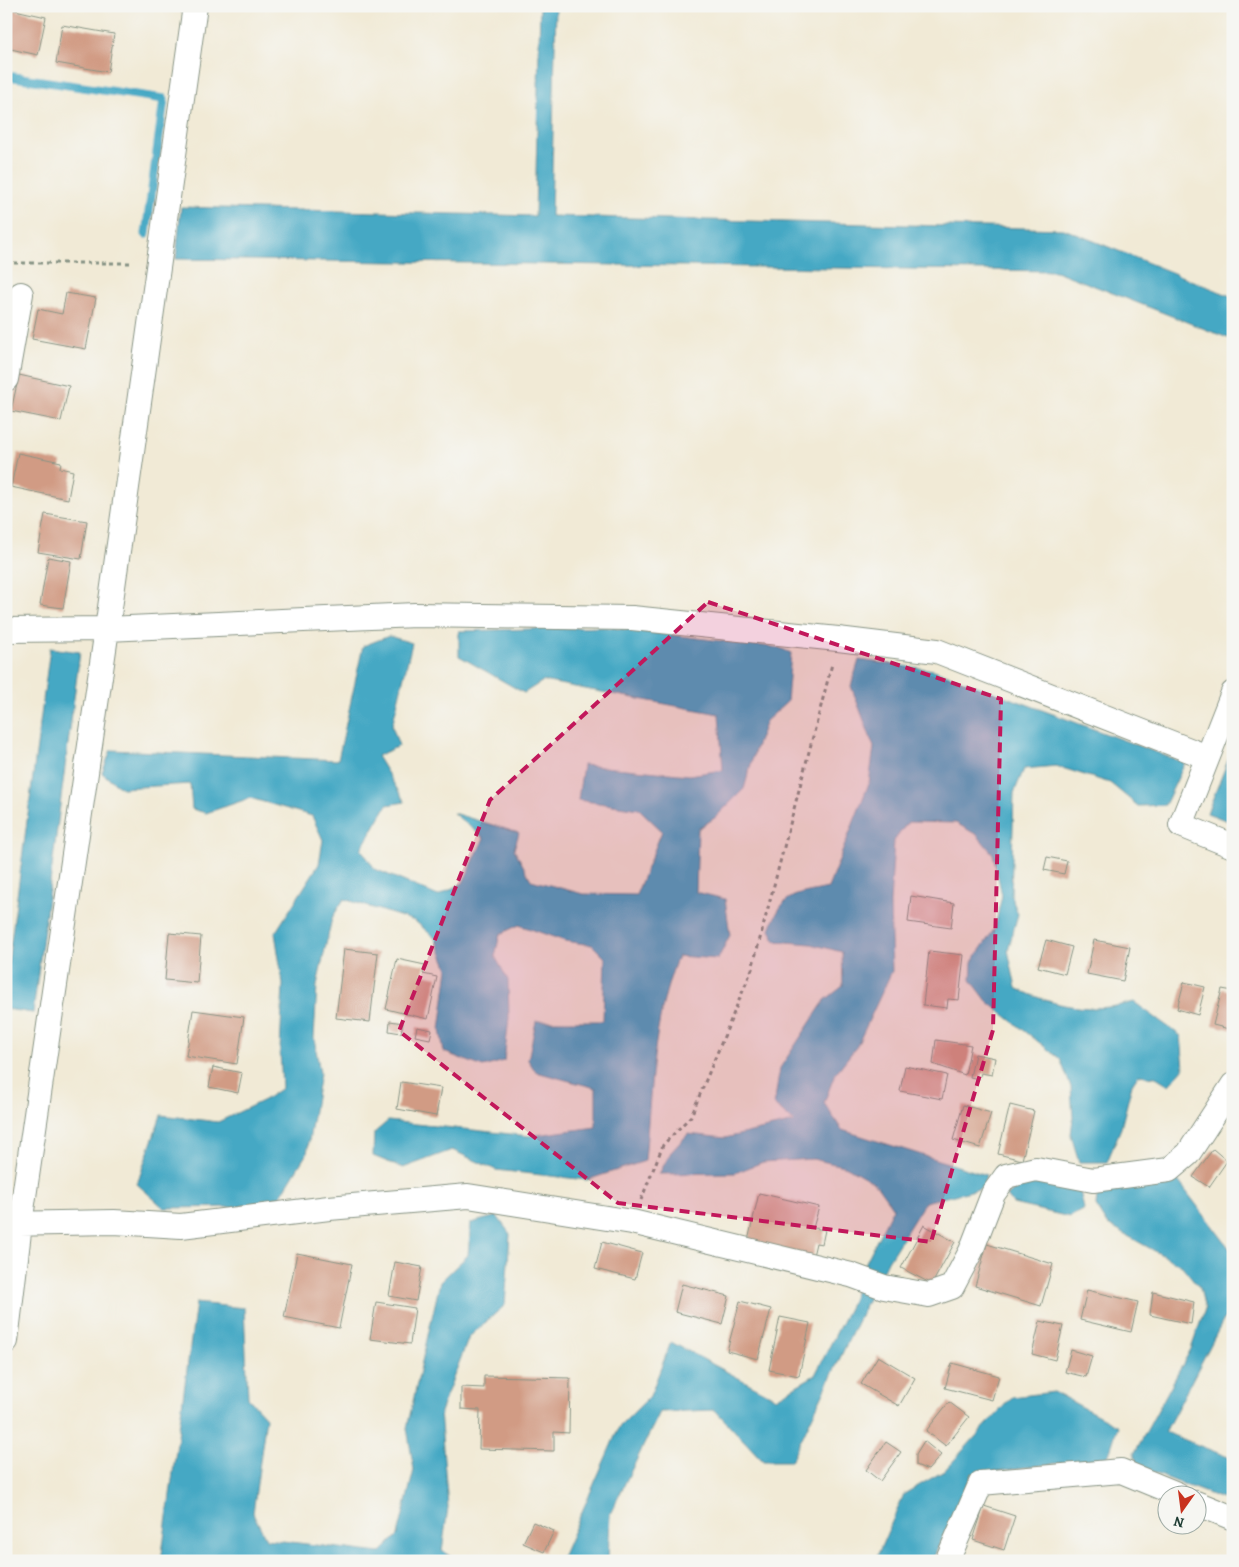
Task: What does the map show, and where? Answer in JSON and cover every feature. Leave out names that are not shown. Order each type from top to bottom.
[{"type":"street","points":[[6,1341],[13,1224],[107,629],[195,6]]},
{"type":"street","points":[[6,379],[21,294]]},
{"type":"street","points":[[6,630],[107,629],[415,615],[632,618],[838,639],[937,651],[1207,757]]},
{"type":"street","points":[[1233,692],[1181,825],[1233,846]]},
{"type":"street","points":[[13,1224],[114,1222],[181,1226],[329,1208],[468,1196],[632,1222],[850,1275],[884,1287],[929,1296],[952,1287],[971,1251],[993,1194],[1006,1176],[1036,1169],[1093,1180],[1169,1170],[1188,1154],[1233,1085]]},
{"type":"street","points":[[947,1561],[981,1483],[1121,1471],[1156,1485]]},
{"type":"street","points":[[1206,1507],[1233,1518]]},
{"type":"path","points":[[6,263],[159,263]]},
{"type":"path","points":[[632,1222],[663,1145],[692,1116],[752,969],[838,639]]},
{"type":"highlighted area","points":[[708,602],[1001,699],[993,1030],[931,1242],[618,1203],[399,1031],[490,800]]},
{"type":"water","points":[[540,6],[556,6],[551,216],[1064,229],[1233,297],[1233,340],[1056,271],[176,259],[181,207],[535,216]]},
{"type":"water","points":[[606,627],[780,648],[791,653],[787,702],[766,721],[755,750],[744,789],[716,817],[698,829],[696,892],[725,899],[730,935],[718,959],[678,956],[669,981],[658,1031],[651,1083],[645,1161],[587,1180],[496,1170],[452,1150],[403,1168],[373,1156],[374,1133],[388,1121],[529,1136],[596,1127],[596,1088],[536,1072],[528,1060],[536,1021],[603,1021],[605,958],[592,945],[565,941],[519,925],[500,934],[495,956],[508,980],[509,1018],[504,1061],[483,1067],[444,1052],[440,1030],[448,968],[435,938],[415,921],[344,899],[332,918],[317,985],[314,1038],[320,1073],[307,1153],[280,1197],[237,1207],[164,1208],[137,1184],[161,1115],[218,1122],[264,1100],[282,1088],[280,1051],[283,984],[275,933],[319,864],[323,840],[312,816],[250,798],[206,813],[192,809],[190,784],[122,788],[102,773],[111,750],[338,760],[363,646],[389,636],[412,643],[392,726],[399,746],[377,756],[405,802],[387,805],[361,849],[375,869],[438,896],[463,883],[484,838],[453,813],[519,833],[514,849],[531,880],[583,894],[636,895],[662,831],[639,809],[578,800],[583,765],[689,775],[723,770],[719,714],[543,681],[524,693],[459,656],[459,631]]},
{"type":"water","points":[[50,648],[80,652],[33,1013],[6,1009],[6,979]]},
{"type":"water","points":[[859,660],[934,670],[1185,763],[1165,805],[1138,806],[1110,783],[1056,766],[1024,769],[1014,793],[1011,896],[1018,914],[1008,950],[1016,988],[1045,1000],[1074,1007],[1103,1008],[1134,1002],[1181,1036],[1184,1068],[1169,1085],[1156,1077],[1138,1075],[1132,1084],[1121,1128],[1107,1162],[1079,1162],[1071,1135],[1073,1118],[1071,1087],[1060,1059],[987,1001],[971,980],[972,962],[995,928],[1002,895],[993,854],[977,835],[956,823],[908,822],[894,841],[890,903],[892,971],[857,1046],[835,1074],[824,1103],[842,1130],[986,1175],[983,1188],[925,1202],[880,1274],[791,1461],[763,1461],[715,1410],[660,1412],[610,1514],[608,1561],[556,1561],[563,1555],[619,1427],[650,1396],[671,1342],[776,1398],[815,1375],[851,1304],[862,1270],[893,1208],[875,1183],[847,1167],[813,1159],[763,1162],[735,1173],[659,1174],[671,1152],[688,1134],[725,1138],[794,1122],[774,1105],[780,1068],[825,1000],[843,986],[842,952],[811,944],[775,941],[770,929],[785,902],[798,895],[828,888],[869,783],[874,747],[851,686]]},
{"type":"water","points":[[1233,748],[1233,823],[1207,813]]},
{"type":"water","points":[[1176,1178],[1233,1253],[1233,1302],[1165,1432],[1233,1459],[1233,1503],[1206,1493],[1206,1484],[1183,1484],[1138,1467],[1134,1454],[1191,1349],[1205,1309],[1200,1288],[1182,1266],[1108,1225],[1096,1206],[1098,1189]]},
{"type":"water","points":[[1027,1179],[1080,1191],[1084,1209],[1070,1217],[1013,1204],[1007,1196]]},
{"type":"water","points":[[497,1216],[510,1234],[505,1305],[469,1337],[440,1412],[448,1507],[442,1551],[457,1561],[161,1561],[196,1303],[244,1308],[248,1398],[266,1417],[253,1513],[266,1539],[380,1553],[398,1535],[414,1470],[407,1428],[440,1282],[468,1255],[471,1223]]},
{"type":"water","points":[[1054,1392],[1118,1426],[1108,1457],[972,1474],[932,1561],[875,1561],[904,1494],[944,1471],[1012,1397]]},
{"type":"building","points":[[6,8],[46,17],[38,55],[6,48]]},
{"type":"building","points":[[62,25],[114,34],[108,72],[56,63]]},
{"type":"building","points":[[66,293],[96,298],[86,349],[32,339],[38,309],[62,314]]},
{"type":"building","points":[[19,375],[69,386],[61,421],[11,411]]},
{"type":"building","points":[[18,453],[61,462],[60,468],[73,471],[68,499],[11,487]]},
{"type":"building","points":[[45,514],[87,521],[81,559],[38,552]]},
{"type":"building","points":[[48,557],[71,561],[63,608],[40,605]]},
{"type":"building","points":[[1047,857],[1067,861],[1064,874],[1044,870]]},
{"type":"building","points":[[911,896],[954,903],[951,928],[908,922]]},
{"type":"building","points":[[169,933],[201,936],[197,983],[165,980]]},
{"type":"building","points":[[1046,940],[1072,947],[1065,974],[1038,967]]},
{"type":"building","points":[[1094,940],[1130,947],[1123,981],[1087,974]]},
{"type":"building","points":[[344,949],[378,953],[370,1022],[336,1018]]},
{"type":"building","points":[[929,951],[964,955],[959,1000],[948,999],[947,1008],[923,1005]]},
{"type":"building","points":[[397,959],[425,965],[423,974],[437,977],[428,1019],[386,1009]]},
{"type":"building","points":[[1184,982],[1205,987],[1198,1015],[1177,1009]]},
{"type":"building","points":[[1222,989],[1233,991],[1233,1030],[1213,1025]]},
{"type":"building","points":[[193,1010],[244,1017],[237,1064],[186,1056]]},
{"type":"building","points":[[390,1021],[403,1023],[401,1033],[389,1031]]},
{"type":"building","points":[[417,1027],[432,1030],[430,1039],[415,1036]]},
{"type":"building","points":[[936,1040],[971,1045],[965,1075],[933,1064]]},
{"type":"building","points":[[975,1054],[995,1058],[992,1075],[981,1073],[979,1079],[970,1077]]},
{"type":"building","points":[[905,1066],[947,1075],[942,1099],[900,1091]]},
{"type":"building","points":[[213,1067],[242,1073],[238,1093],[209,1087]]},
{"type":"building","points":[[401,1082],[441,1088],[436,1116],[397,1109]]},
{"type":"building","points":[[963,1105],[991,1113],[980,1148],[953,1140]]},
{"type":"building","points":[[1010,1105],[1034,1111],[1022,1160],[998,1154]]},
{"type":"building","points":[[1213,1149],[1227,1161],[1209,1187],[1193,1177]]},
{"type":"building","points":[[759,1193],[819,1207],[813,1228],[825,1230],[822,1244],[816,1243],[812,1260],[747,1245]]},
{"type":"building","points":[[924,1225],[955,1242],[932,1284],[901,1268]]},
{"type":"building","points":[[602,1242],[642,1253],[635,1279],[595,1269]]},
{"type":"building","points":[[987,1244],[1053,1264],[1041,1306],[975,1286]]},
{"type":"building","points":[[297,1253],[352,1264],[339,1328],[284,1317]]},
{"type":"building","points":[[395,1262],[422,1267],[416,1301],[389,1296]]},
{"type":"building","points":[[682,1284],[729,1296],[722,1324],[675,1312]]},
{"type":"building","points":[[1087,1290],[1138,1302],[1131,1332],[1080,1320]]},
{"type":"building","points":[[1153,1292],[1194,1302],[1191,1324],[1150,1315]]},
{"type":"building","points":[[740,1301],[771,1309],[758,1359],[727,1351]]},
{"type":"building","points":[[376,1302],[415,1308],[410,1344],[370,1339]]},
{"type":"building","points":[[780,1317],[810,1323],[799,1376],[769,1370]]},
{"type":"building","points":[[1040,1321],[1063,1326],[1055,1360],[1032,1354]]},
{"type":"building","points":[[1071,1350],[1092,1356],[1086,1377],[1065,1372]]},
{"type":"building","points":[[878,1356],[915,1378],[899,1406],[861,1384]]},
{"type":"building","points":[[952,1363],[999,1376],[992,1400],[945,1388]]},
{"type":"building","points":[[484,1376],[570,1378],[569,1433],[554,1432],[554,1451],[479,1449],[480,1410],[461,1409],[461,1387],[484,1388]]},
{"type":"building","points":[[949,1402],[969,1417],[946,1446],[926,1431]]},
{"type":"building","points":[[924,1441],[941,1455],[928,1470],[916,1465],[916,1454]]},
{"type":"building","points":[[886,1442],[901,1452],[880,1481],[866,1470]]},
{"type":"building","points":[[984,1506],[1015,1516],[1004,1550],[973,1540]]},
{"type":"building","points":[[533,1522],[554,1531],[544,1552],[523,1543]]},
{"type":"waterway","points":[[7,76],[164,99],[146,234]]}]
